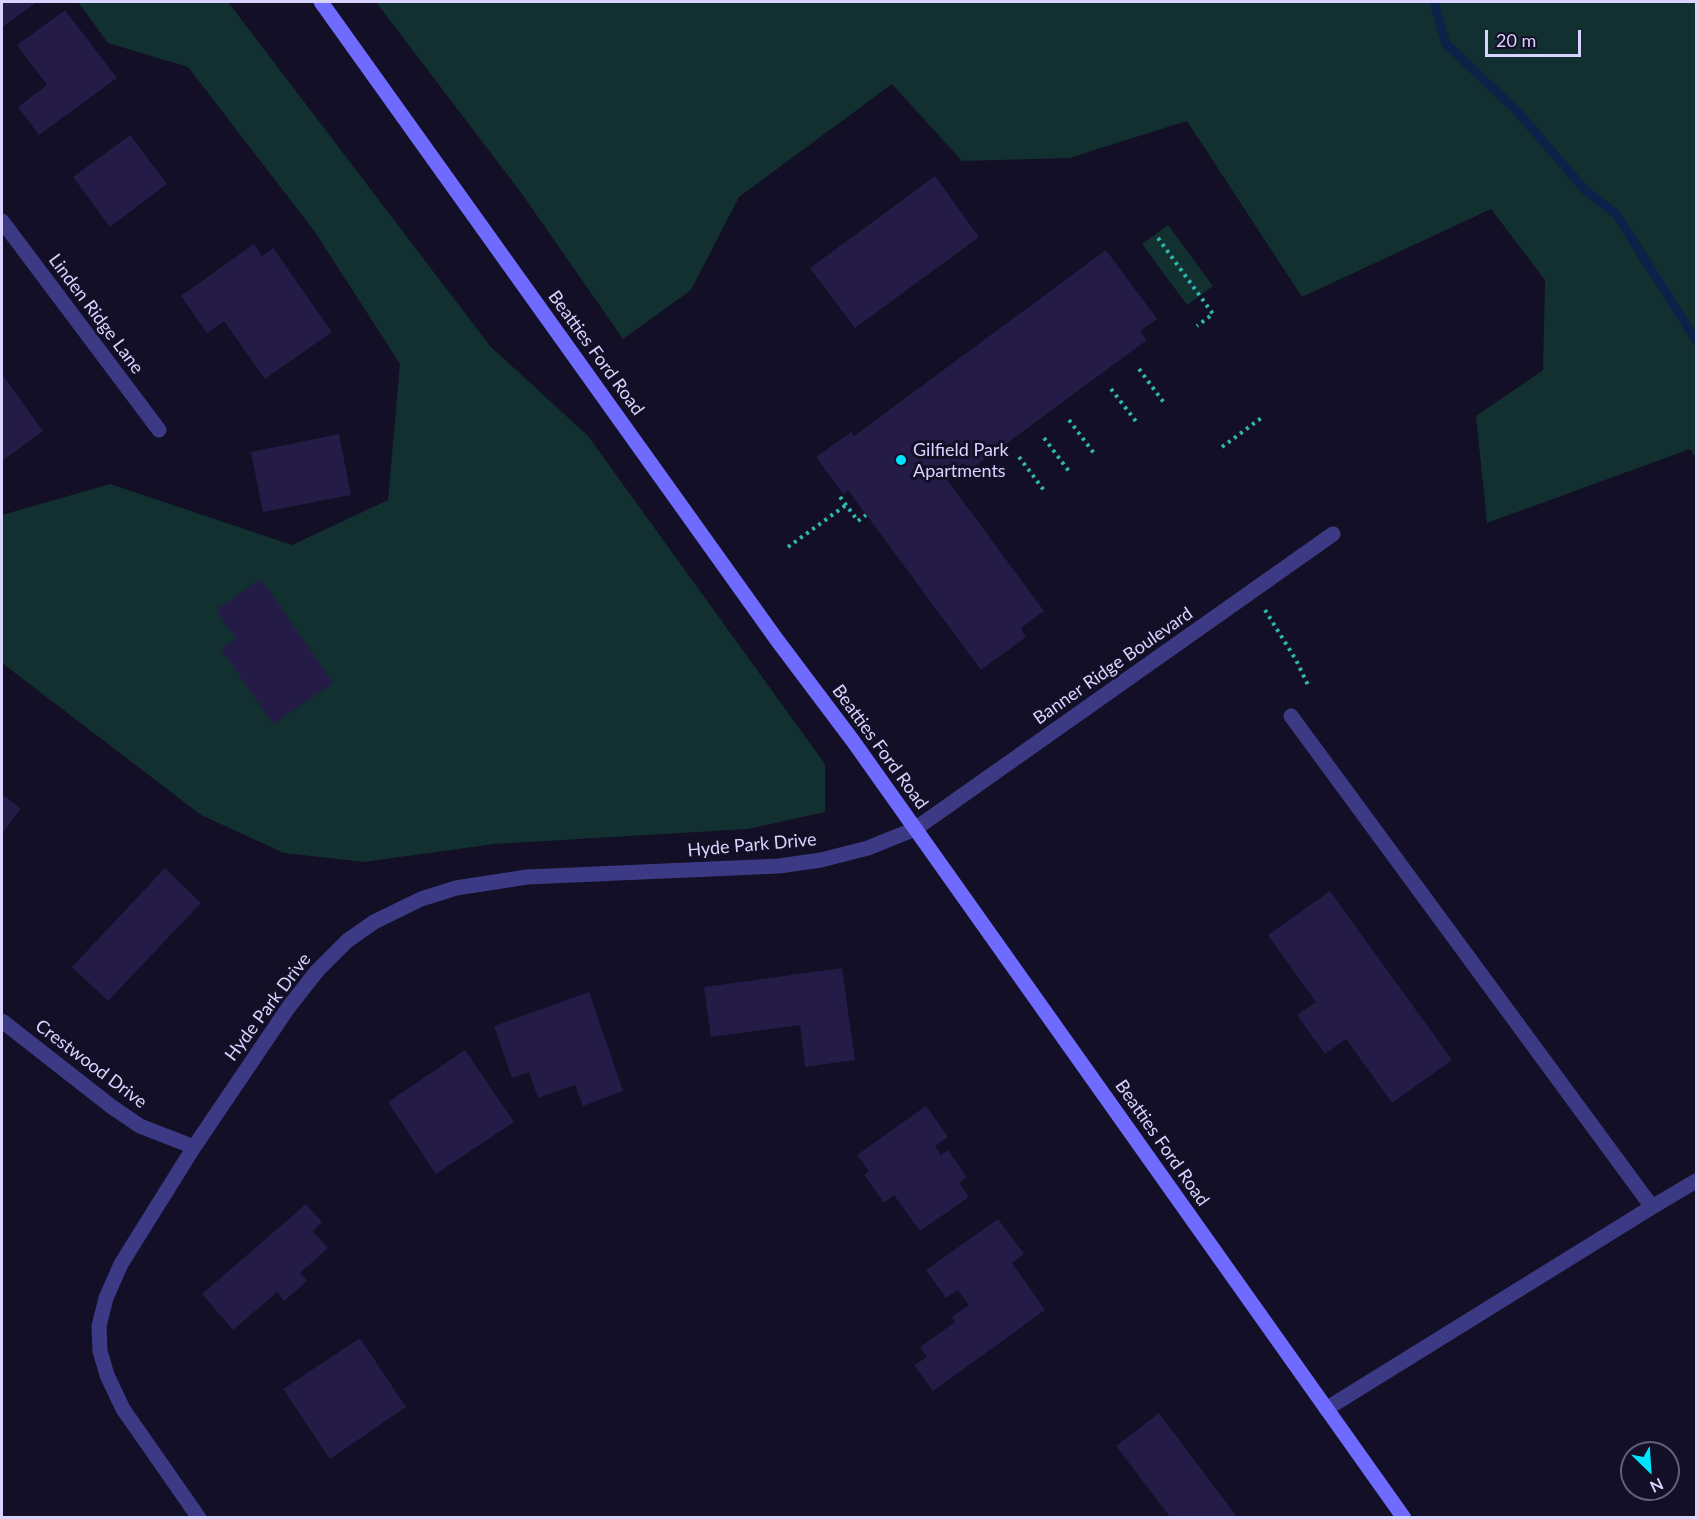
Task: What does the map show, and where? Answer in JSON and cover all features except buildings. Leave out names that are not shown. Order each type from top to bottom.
[{"type":"main road","name":"Beatties Ford Road","points":[[321,2],[915,830],[1404,1518]]},
{"type":"street","name":"Linden Ridge Lane","points":[[2,221],[159,430]]},
{"type":"street","name":"Banner Ridge Boulevard","points":[[915,830],[1334,534]]},
{"type":"street","points":[[1291,716],[1652,1207]]},
{"type":"street","name":"Hyde Park Drive","points":[[199,1518],[123,1409],[106,1375],[100,1351],[99,1326],[106,1298],[121,1263],[194,1147],[288,1008],[317,970],[347,941],[374,922],[421,898],[456,888],[526,877],[779,866],[821,860],[868,848],[915,830]]},
{"type":"street","name":"Crestwood Drive","points":[[2,1021],[111,1107],[140,1126],[194,1147]]},
{"type":"street","points":[[1326,1409],[1696,1181]]},
{"type":"path","points":[[1158,238],[1214,314],[1197,326]]},
{"type":"path","points":[[1138,369],[1165,404]]},
{"type":"path","points":[[1111,389],[1138,424]]},
{"type":"path","points":[[1222,447],[1264,416]]},
{"type":"path","points":[[1069,420],[1096,456]]},
{"type":"path","points":[[1044,438],[1071,474]]},
{"type":"path","points":[[1018,457],[1046,492]]},
{"type":"path","points":[[840,497],[858,521],[866,515]]},
{"type":"path","points":[[788,547],[846,505]]},
{"type":"path","points":[[1263,607],[1296,660],[1308,686]]},
{"type":"green space","points":[[78,2],[228,2],[490,346],[588,436],[825,764],[825,812],[748,829],[494,844],[364,862],[284,853],[201,815],[2,663],[2,515],[110,484],[292,545],[388,500],[400,364],[315,232],[188,67],[108,43]]},
{"type":"green space","points":[[376,2],[1696,2],[1696,458],[1690,449],[1487,523],[1476,416],[1543,370],[1545,280],[1491,209],[1302,297],[1187,121],[1069,158],[962,161],[892,84],[739,197],[691,290],[623,339],[522,194]]},
{"type":"green space","points":[[1168,225],[1213,286],[1187,305],[1142,244]]},
{"type":"waterway","points":[[1434,2],[1446,44],[1516,110],[1585,190],[1616,214],[1696,340]]},
{"type":"place","name":"Gilfield Park Apartments","points":[[901,460]]}]
